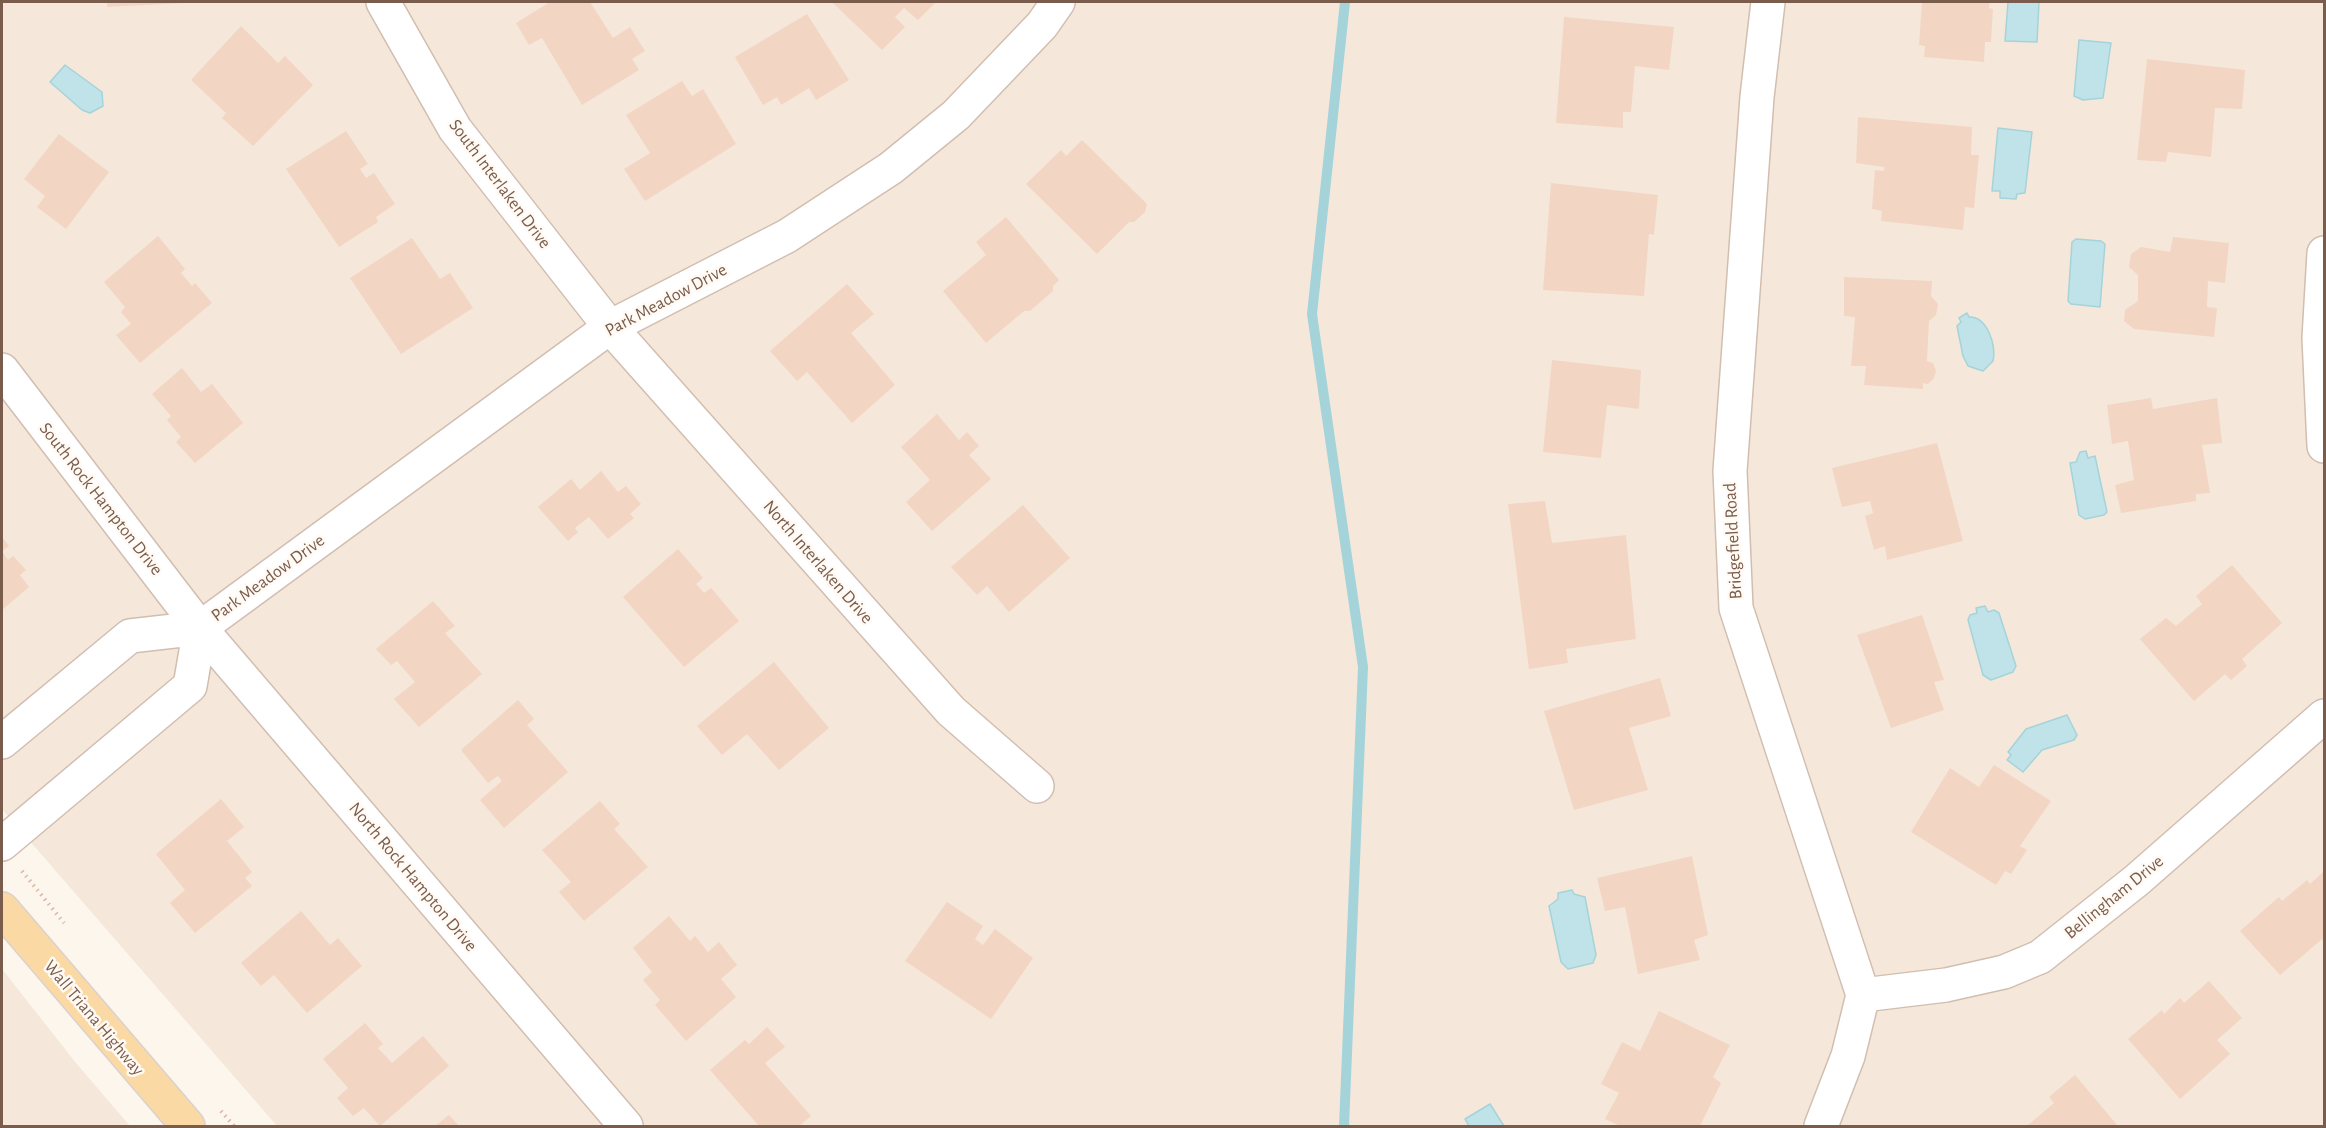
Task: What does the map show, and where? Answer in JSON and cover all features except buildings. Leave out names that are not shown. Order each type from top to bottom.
[{"type":"main road","name":"Wall Triana Highway","points":[[2,909],[188,1126]]},
{"type":"street","name":"South Interlaken Drive","points":[[383,2],[455,129],[610,327]]},
{"type":"street","name":"Park Meadow Drive","points":[[2,742],[130,636],[200,628],[610,327],[787,236],[891,168],[956,115],[1042,26],[1058,2]]},
{"type":"street","name":"Bridgefield Road","points":[[1768,2],[1757,97],[1730,471],[1736,608],[1863,995]]},
{"type":"street","points":[[2325,253],[2319,338],[2325,446]]},
{"type":"street","name":"North Interlaken Drive","points":[[610,327],[951,711],[1037,786]]},
{"type":"street","name":"South Rock Hampton Drive","points":[[2,370],[200,628]]},
{"type":"street","name":"Park Meadow Drive","points":[[2,844],[190,686],[200,628]]},
{"type":"street","name":"North Rock Hampton Drive","points":[[200,628],[626,1126]]},
{"type":"street","name":"Bellingham Drive","points":[[1863,995],[1946,985],[2004,972],[2040,957],[2137,880],[2325,716]]},
{"type":"street","points":[[1821,1126],[1848,1056],[1863,995]]},
{"type":"shaded area","points":[[2,2],[2324,2],[2324,1126],[277,1126],[2,809]]},
{"type":"shaded area","points":[[2,969],[76,1063],[130,1126],[2,1126]]},
{"type":"water","points":[[2008,2],[2039,2],[2037,42],[2005,41]]},
{"type":"water","points":[[2079,40],[2111,43],[2103,98],[2083,100],[2074,96]]},
{"type":"water","points":[[65,65],[102,92],[103,106],[90,113],[82,110],[50,82]]},
{"type":"water","points":[[1998,128],[2032,132],[2025,193],[2017,194],[2016,199],[2000,198],[2000,191],[1992,191]]},
{"type":"water","points":[[2076,239],[2101,241],[2105,244],[2100,307],[2071,304],[2068,301],[2072,242]]},
{"type":"water","points":[[1967,313],[1969,317],[1981,321],[1992,340],[1993,361],[1983,371],[1968,366],[1963,356],[1957,326],[1961,322],[1959,318]]},
{"type":"water","points":[[2086,451],[2088,458],[2095,456],[2107,512],[2104,515],[2085,519],[2079,515],[2070,463],[2076,462],[2080,452]]},
{"type":"water","points":[[1985,606],[1988,612],[1994,610],[1999,613],[2016,666],[2013,672],[1991,680],[1983,675],[1968,620],[1970,615],[1977,613],[1976,608]]},
{"type":"water","points":[[2067,715],[2077,735],[2074,740],[2042,750],[2023,772],[2007,760],[2011,755],[2008,752],[2026,729]]},
{"type":"water","points":[[1572,890],[1574,894],[1585,897],[1596,955],[1593,963],[1568,969],[1561,962],[1549,906],[1558,899],[1558,893]]},
{"type":"water","points":[[1490,1104],[1504,1126],[1469,1126],[1465,1119]]},
{"type":"waterway","points":[[1344,1126],[1363,667],[1312,314],[1345,2]]}]
